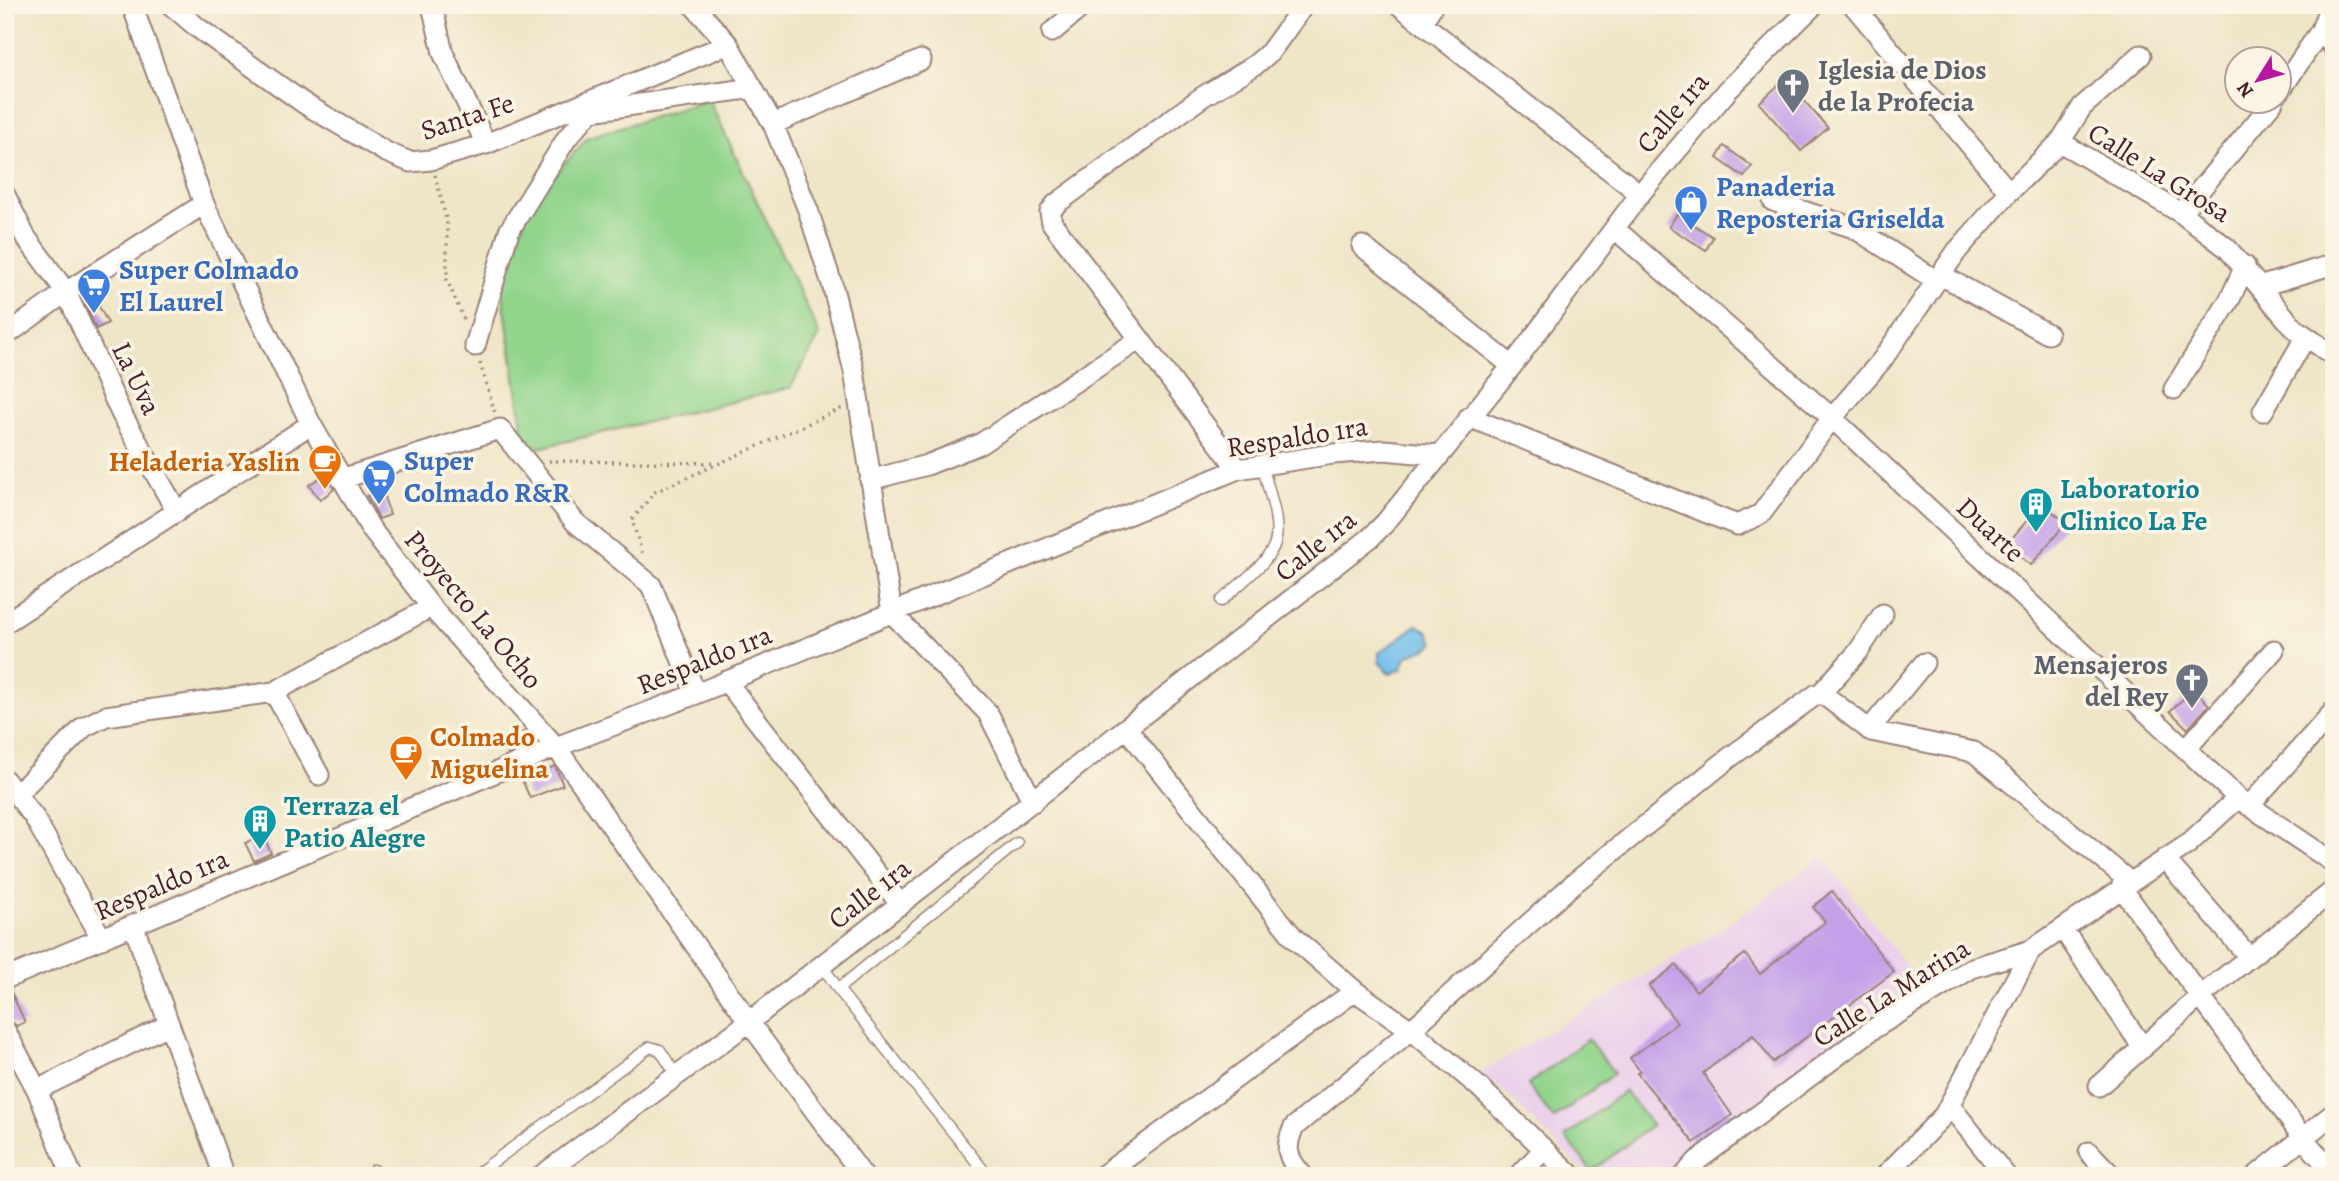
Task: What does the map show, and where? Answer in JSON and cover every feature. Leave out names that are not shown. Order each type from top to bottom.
[{"type":"street","name":"Proyecto La Ocho","points":[[132,5],[204,204],[311,424],[371,529],[431,607],[556,747],[749,1022],[863,1176]]},
{"type":"street","name":"Santa Fe","points":[[171,5],[198,29],[305,104],[351,132],[410,162],[431,160],[486,144],[609,90],[728,44]]},
{"type":"street","points":[[432,5],[443,53],[486,144]]},
{"type":"street","points":[[693,5],[728,44],[753,88],[773,124],[808,210],[832,284],[858,401],[892,613],[988,713],[1033,802]]},
{"type":"street","points":[[1238,469],[1052,223],[1051,212],[1056,204],[1202,97],[1255,65],[1270,52],[1304,5]]},
{"type":"street","points":[[1399,5],[1640,194]]},
{"type":"street","points":[[1422,23],[1433,5]]},
{"type":"street","name":"Calle 1ra","points":[[541,1176],[749,1022],[1370,538],[1511,366],[1640,194],[1728,90],[1814,5]]},
{"type":"street","points":[[1853,5],[2009,192]]},
{"type":"street","points":[[2294,70],[2320,30],[2330,5]]},
{"type":"street","points":[[1052,32],[1080,7]]},
{"type":"street","points":[[2320,30],[2334,48]]},
{"type":"street","points":[[2060,142],[2089,100],[2141,55]]},
{"type":"street","points":[[773,124],[921,60]]},
{"type":"street","points":[[591,111],[753,88]]},
{"type":"street","points":[[475,346],[509,231],[567,138],[609,90]]},
{"type":"street","points":[[2181,213],[2261,116]]},
{"type":"street","name":"Calle La Grosa","points":[[1469,418],[1737,525],[1761,514],[1832,418],[1882,360],[1957,251],[2009,192],[2060,142],[2181,213],[2227,248],[2305,338],[2334,356]]},
{"type":"street","name":"La Uva","points":[[5,195],[25,236],[66,292],[121,413],[177,512]]},
{"type":"street","points":[[1773,201],[1854,228],[1939,278],[2048,334]]},
{"type":"street","points":[[5,336],[66,292],[204,204]]},
{"type":"street","name":"Duarte","points":[[1615,229],[1832,418],[2244,802],[2334,863]]},
{"type":"street","points":[[1362,246],[1511,366]]},
{"type":"street","points":[[2262,286],[2334,264]]},
{"type":"street","points":[[2175,389],[2230,299],[2245,266]]},
{"type":"street","points":[[2263,411],[2305,338]]},
{"type":"street","points":[[870,480],[927,465],[979,444],[1140,339]]},
{"type":"street","points":[[5,623],[311,424]]},
{"type":"street","points":[[341,479],[500,429],[575,522],[650,585],[695,694]]},
{"type":"street","name":"Respaldo 1ra","points":[[5,979],[134,927],[556,747],[695,694],[1238,469],[1332,454],[1371,451],[1438,455]]},
{"type":"street","points":[[102,939],[34,817],[12,787],[84,727],[106,716],[274,692],[431,607]]},
{"type":"street","points":[[1303,1176],[1290,1159],[1286,1143],[1294,1127],[1411,1030],[1573,884],[1729,758],[1820,694],[1858,652],[1883,614]]},
{"type":"street","points":[[2186,749],[2273,650]]},
{"type":"street","points":[[1869,730],[1924,663]]},
{"type":"street","points":[[726,681],[901,905]]},
{"type":"street","points":[[274,692],[319,775]]},
{"type":"street","points":[[1820,694],[1869,730],[1973,752],[2125,884],[2303,1138],[2334,1174]]},
{"type":"street","name":"Calle La Marina","points":[[1684,1176],[1697,1161],[1873,1029],[1972,968],[2031,950],[2125,884],[2188,844],[2244,802],[2334,711]]},
{"type":"street","points":[[1127,729],[1294,938],[1355,991],[1411,1030],[1478,1086],[1572,1176]]},
{"type":"street","points":[[2165,859],[2249,957]]},
{"type":"street","points":[[2099,1086],[2202,995],[2334,890]]},
{"type":"street","points":[[134,927],[224,1176]]},
{"type":"street","points":[[2063,929],[2143,1048]]},
{"type":"street","points":[[1885,1176],[1939,1122],[1950,1106],[2031,950]]},
{"type":"street","points":[[1102,1176],[1355,991]]},
{"type":"street","points":[[37,1090],[169,1025]]},
{"type":"street","points":[[5,1030],[37,1090],[72,1176]]},
{"type":"street","points":[[1950,1106],[2006,1176]]},
{"type":"street","points":[[2256,1176],[2334,1113]]},
{"type":"street","points":[[1519,1176],[1544,1149]]},
{"type":"street","points":[[2088,1152],[2112,1176]]},
{"type":"lane","points":[[1221,601],[1266,562],[1274,548],[1279,524],[1262,466]]},
{"type":"lane","points":[[838,989],[1017,843]]},
{"type":"lane","points":[[822,965],[838,989],[988,1176]]},
{"type":"lane","points":[[474,1176],[650,1047],[660,1050],[677,1076]]},
{"type":"path","points":[[431,160],[447,222],[447,280],[475,346],[500,429]]},
{"type":"path","points":[[650,585],[632,520],[655,492],[858,401]]},
{"type":"path","points":[[526,461],[718,463]]},
{"type":"shaded area","points":[[1822,857],[1918,981],[1667,1176],[1588,1176],[1507,1094],[1480,1073],[1713,935]]},
{"type":"green space","points":[[709,100],[820,335],[790,388],[526,451],[502,289],[529,204],[588,137]]},
{"type":"green space","points":[[1588,1039],[1614,1073],[1554,1119],[1528,1085]]},
{"type":"green space","points":[[1625,1091],[1652,1125],[1592,1171],[1565,1137]]},
{"type":"water","points":[[1417,625],[1428,631],[1434,644],[1410,655],[1402,669],[1390,674],[1379,662],[1379,653]]},
{"type":"building","name":"Iglesia de Dios de la Profecia","points":[[1785,79],[1828,128],[1801,151],[1759,103]]},
{"type":"building","points":[[1724,146],[1752,166],[1744,177],[1717,158]]},
{"type":"building","name":"Panaderia Reposteria Griselda","points":[[1677,214],[1713,237],[1706,250],[1669,227]]},
{"type":"building","name":"Super Colmado El Laurel","points":[[95,299],[108,323],[96,329],[85,304]]},
{"type":"building","points":[[324,475],[334,489],[320,500],[309,485]]},
{"type":"building","name":"Super Colmado R&R","points":[[382,491],[390,515],[379,519],[367,496]]},
{"type":"building","name":"Laboratorio Clinico La Fe","points":[[2042,503],[2066,523],[2031,565],[2006,545]]},
{"type":"building","name":"Mensajeros del Rey","points":[[2194,689],[2209,705],[2188,729],[2170,711]]},
{"type":"building","points":[[525,731],[535,742],[508,754],[502,744]]},
{"type":"building","points":[[555,766],[563,785],[530,798],[522,780]]},
{"type":"building","name":"Terraza el Patio Alegre","points":[[263,835],[271,853],[254,861],[245,843]]},
{"type":"building","points":[[1832,891],[1894,972],[1773,1062],[1753,1035],[1703,1073],[1732,1115],[1694,1143],[1637,1073],[1640,1071],[1630,1058],[1677,1023],[1649,986],[1676,965],[1696,991],[1745,954],[1760,974],[1825,922],[1813,907]]},
{"type":"building","points":[[10,990],[25,1022],[17,1026],[5,1018],[5,991]]},
{"type":"place","name":"Iglesia de Dios de la Profecia","points":[[1793,115]]},
{"type":"place","name":"Panaderia Reposteria Griselda","points":[[1691,232]]},
{"type":"place","name":"Super Colmado El Laurel","points":[[94,315]]},
{"type":"place","name":"Heladeria Yaslin","points":[[325,491]]},
{"type":"place","name":"Super Colmado R&R","points":[[379,506]]},
{"type":"place","name":"Laboratorio Clinico La Fe","points":[[2036,534]]},
{"type":"place","name":"Mensajeros del Rey","points":[[2192,710]]},
{"type":"place","name":"Colmado Miguelina","points":[[406,782]]},
{"type":"place","name":"Terraza el Patio Alegre","points":[[260,851]]}]
